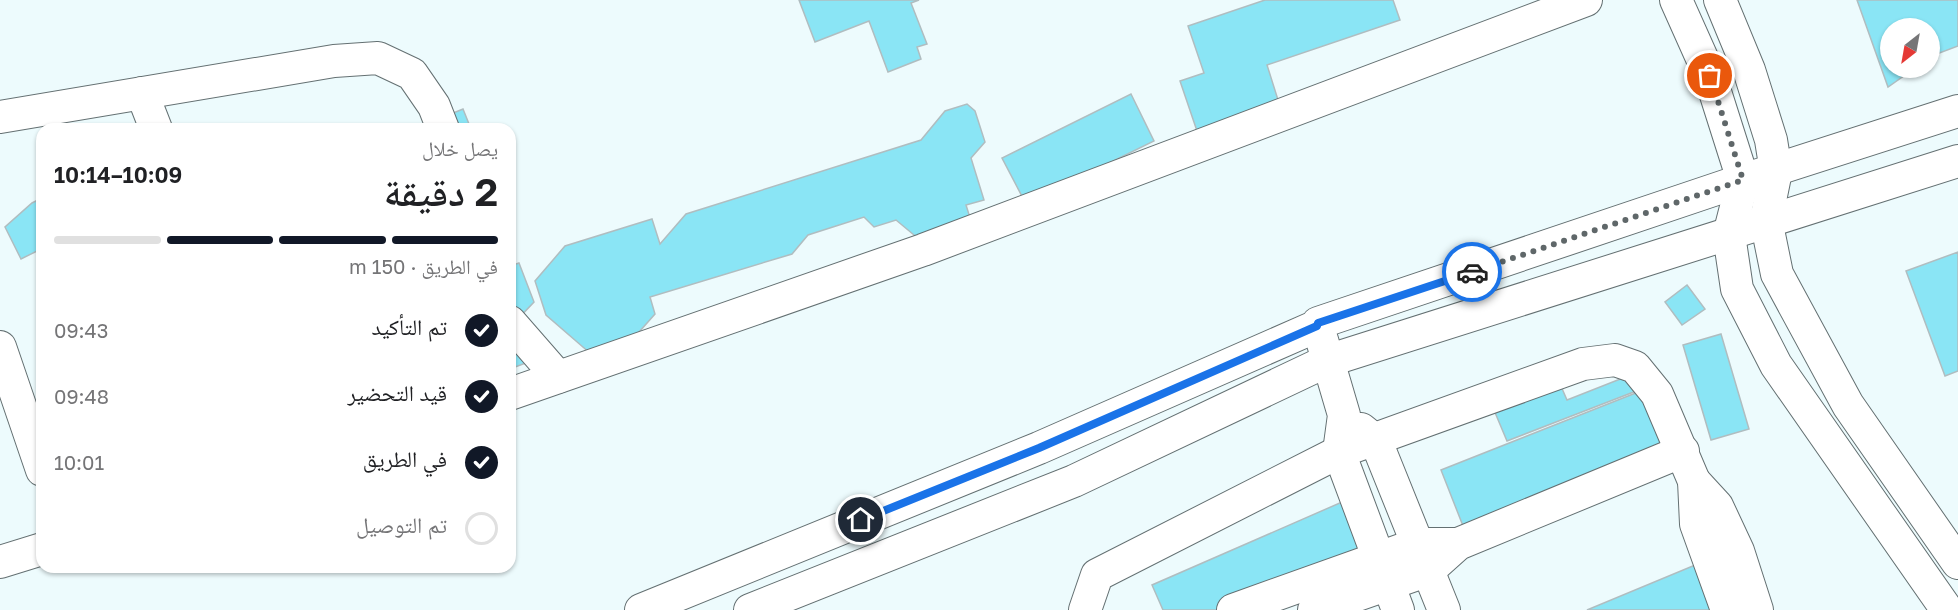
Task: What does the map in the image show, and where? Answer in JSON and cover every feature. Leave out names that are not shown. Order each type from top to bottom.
[{"type":"street","points":[[516,392],[923,250],[1586,0]]},
{"type":"street","points":[[1676,0],[1710,76],[1743,180],[1729,235],[1737,289],[1776,365],[1947,610]]},
{"type":"street","points":[[1720,0],[1749,70],[1771,140],[1776,171],[1766,220],[1776,274],[1848,405],[1958,563]]},
{"type":"street","points":[[0,117],[333,61],[378,58],[412,74],[434,106],[441,123]]},
{"type":"street","points":[[142,93],[154,123]]},
{"type":"street","points":[[641,610],[1039,448],[1317,326],[1318,323],[1743,180],[1958,111]]},
{"type":"street","points":[[750,610],[1074,481],[1327,361],[1958,161]]},
{"type":"street","points":[[1318,323],[1344,415],[1339,452],[1388,585]]},
{"type":"street","points":[[516,329],[558,377]]},
{"type":"street","points":[[0,347],[36,452]]},
{"type":"street","points":[[1085,610],[1088,595],[1097,576],[1339,452],[1376,441],[1583,364],[1615,360],[1635,367],[1657,394],[1683,452],[1694,481],[1695,524],[1727,610]]},
{"type":"street","points":[[1344,415],[1376,441],[1444,610]]},
{"type":"street","points":[[1314,610],[1388,585],[1424,557],[1683,452]]},
{"type":"street","points":[[1694,481],[1718,506],[1738,551],[1757,610]]},
{"type":"street","points":[[0,562],[36,551]]},
{"type":"street","points":[[1233,610],[1388,585]]},
{"type":"building","points":[[799,0],[919,0],[911,3],[927,44],[917,47],[921,59],[888,72],[869,21],[815,42]]},
{"type":"building","points":[[1265,0],[1393,0],[1400,20],[1267,65],[1279,103],[1197,131],[1180,81],[1204,73],[1188,26]]},
{"type":"building","points":[[1857,0],[1958,0],[1958,46],[1940,53],[1940,18],[1880,18],[1880,65]]},
{"type":"building","points":[[1885,78],[1901,78],[1888,87]]},
{"type":"building","points":[[1131,94],[1154,141],[1026,204],[1002,158]]},
{"type":"building","points":[[967,104],[975,111],[985,142],[971,158],[984,200],[966,205],[972,224],[920,240],[896,220],[874,227],[864,217],[808,235],[792,254],[650,297],[655,314],[631,341],[591,354],[546,315],[535,281],[565,246],[652,219],[660,244],[686,214],[921,140],[945,111]]},
{"type":"building","points":[[463,109],[469,123],[429,123]]},
{"type":"building","points":[[36,201],[36,252],[21,259],[5,227]]},
{"type":"building","points":[[1958,252],[1958,371],[1945,376],[1906,271]]},
{"type":"building","points":[[519,263],[534,302],[516,321],[516,264]]},
{"type":"building","points":[[1687,285],[1705,309],[1682,325],[1665,302]]},
{"type":"building","points":[[516,321],[531,361],[516,367]]},
{"type":"building","points":[[1721,334],[1749,429],[1711,440],[1683,345]]},
{"type":"building","points":[[1638,372],[1644,388],[1507,441],[1491,403],[1557,377],[1567,400]]},
{"type":"building","points":[[1661,383],[1686,443],[1465,531],[1441,470]]},
{"type":"building","points":[[1365,492],[1392,553],[1261,610],[1163,610],[1152,585]]},
{"type":"building","points":[[1712,558],[1734,610],[1587,610]]},
{"type":"way so far","points":[[1472,272],[1743,180],[1710,76]]},
{"type":"route","points":[[861,520],[1039,448],[1317,326],[1318,323],[1472,272]]}]
